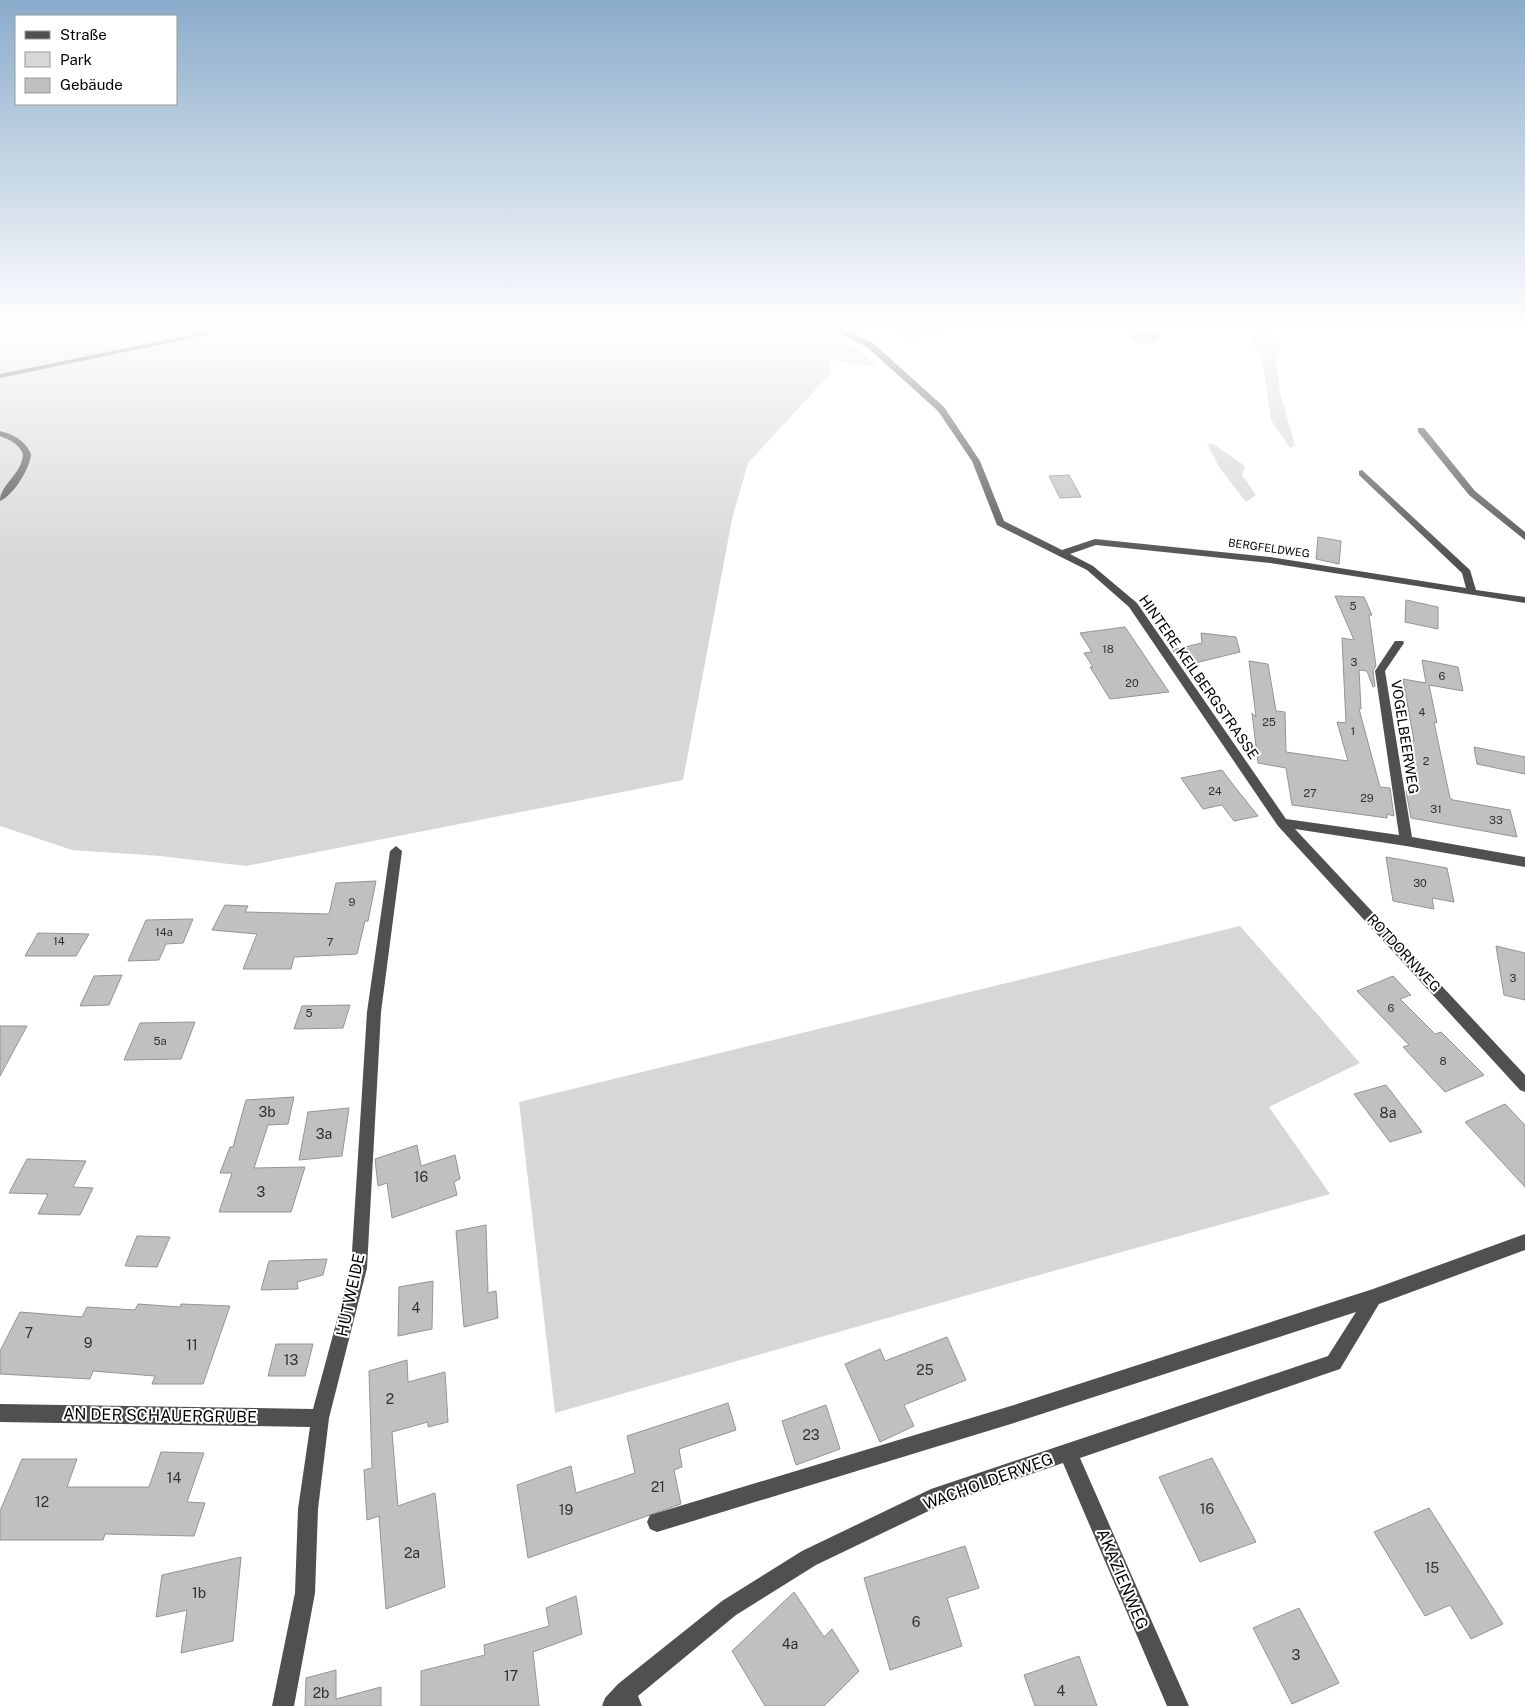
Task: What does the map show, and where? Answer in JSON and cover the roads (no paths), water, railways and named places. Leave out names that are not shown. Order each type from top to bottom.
[{"type":"street","name":"HINTERE KEILBERGSTRASSE","points":[[935,404],[941,409],[976,461],[1000,523],[1064,553],[1090,568],[1133,605],[1282,822]]},
{"type":"street","points":[[1420,430],[1472,493],[1525,537]]},
{"type":"street","points":[[0,433],[13,437],[25,445],[28,457],[24,472],[0,498]]},
{"type":"street","points":[[1362,474],[1467,572],[1472,592]]},
{"type":"street","name":"BERGFELDWEG","points":[[1064,553],[1094,542],[1186,550],[1270,560],[1525,600]]},
{"type":"street","name":"VOGELBEERWEG","points":[[1398,643],[1380,671],[1406,841]]},
{"type":"street","points":[[1282,822],[1525,862]]},
{"type":"street","name":"ROTDORNWEG","points":[[1282,822],[1525,1085]]},
{"type":"street","name":"HUTWEIDE","points":[[283,1706],[305,1592],[308,1509],[320,1418],[359,1268],[374,1012],[396,852]]},
{"type":"street","points":[[657,1522],[1014,1414],[1372,1298],[1525,1242]]},
{"type":"street","name":"WACHOLDERWEG","points":[[623,1701],[729,1608],[809,1558],[938,1496],[1334,1363],[1352,1336],[1372,1298]]},
{"type":"street","name":"AN DER SCHAUERGRUBE","points":[[0,1413],[320,1418]]},
{"type":"street","name":"AKAZIENWEG","points":[[1068,1452],[1178,1706]]}]
